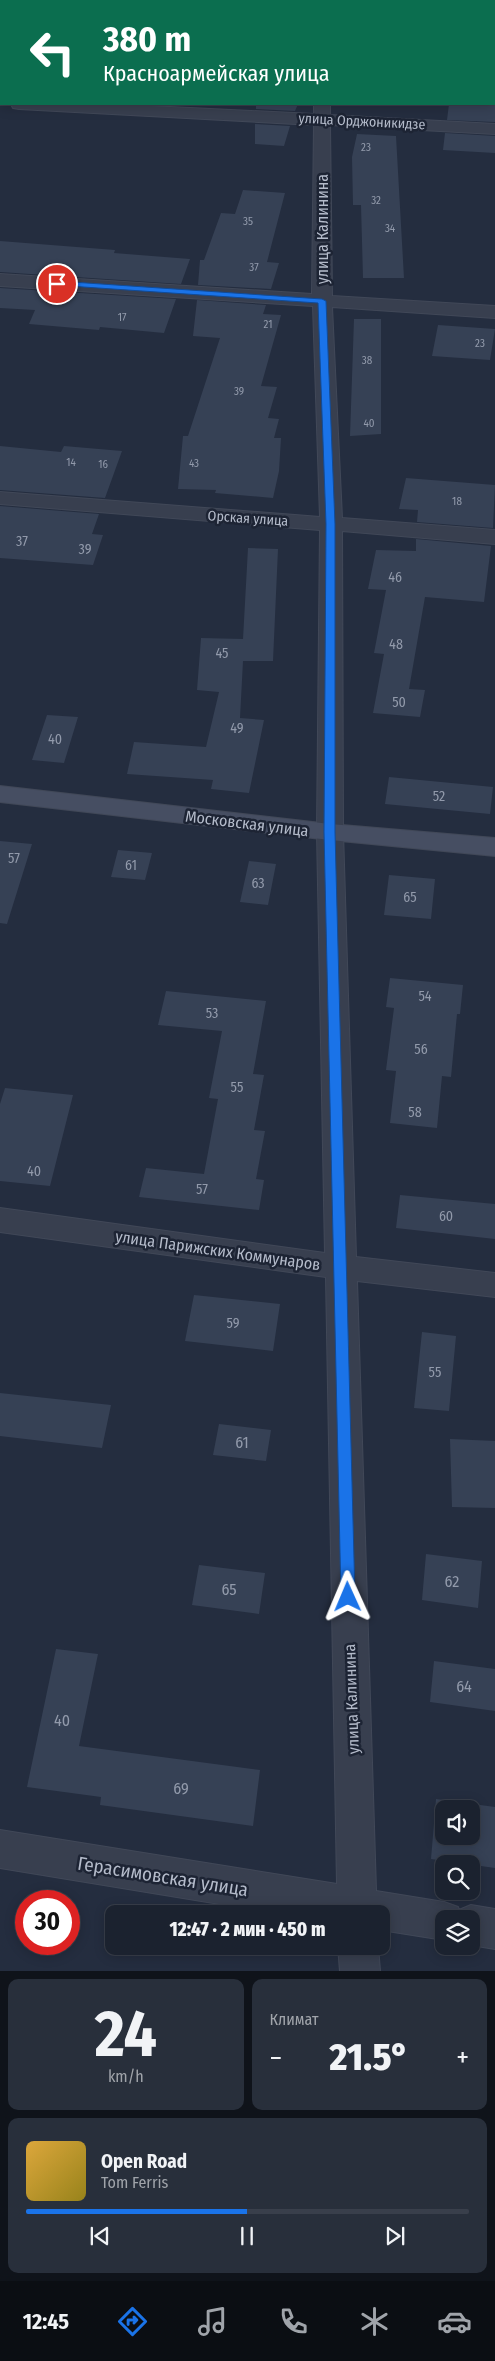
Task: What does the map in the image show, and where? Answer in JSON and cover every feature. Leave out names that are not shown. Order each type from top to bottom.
[{"type":"street","name":"улица Орджоникидзе","points":[[62,105],[322,111],[495,128]]},
{"type":"street","name":"улица Калинина","points":[[322,111],[322,301],[331,524],[330,832],[339,1267],[357,1905]]},
{"type":"street","points":[[0,280],[495,312]]},
{"type":"street","name":"Орская улица","points":[[0,498],[495,537]]},
{"type":"street","name":"Московская улица","points":[[0,794],[330,832],[495,847]]},
{"type":"street","name":"улица Парижских Коммунаров","points":[[0,1220],[339,1267],[495,1285]]},
{"type":"street","name":"Герасимовская улица","points":[[0,1848],[323,1905]]},
{"type":"street","name":"Герасимовская улица","points":[[390,1915],[435,1920]]},
{"type":"street","points":[[480,1926],[495,1929]]},
{"type":"street","points":[[359,1955],[360,1971]]},
{"type":"building","points":[[256,105],[298,105],[295,111],[256,109]]},
{"type":"building","points":[[449,105],[495,105],[495,122],[447,120]]},
{"type":"building","points":[[255,124],[290,126],[284,146],[255,144]]},
{"type":"building","points":[[445,133],[495,136],[495,153],[443,150]]},
{"type":"building","points":[[357,134],[396,136],[404,278],[363,278],[361,205],[353,205],[352,157]]},
{"type":"building","points":[[243,190],[285,193],[267,262],[279,263],[271,289],[198,285],[200,260],[204,260],[221,213],[235,214]]},
{"type":"building","points":[[0,241],[115,250],[114,253],[190,259],[181,284],[0,272]]},
{"type":"building","points":[[0,288],[176,299],[164,333],[100,327],[99,330],[29,324],[35,310],[0,308]]},
{"type":"building","points":[[197,300],[266,305],[263,314],[281,315],[261,386],[277,387],[268,418],[279,419],[274,438],[281,438],[279,471],[273,498],[215,493],[216,490],[178,489],[183,436],[188,436],[220,338],[193,336]]},
{"type":"building","points":[[354,319],[381,319],[381,434],[350,436]]},
{"type":"building","points":[[438,325],[495,329],[490,360],[432,356]]},
{"type":"building","points":[[0,446],[61,452],[64,446],[122,451],[105,498],[0,490]]},
{"type":"building","points":[[406,478],[495,485],[493,528],[417,522],[418,510],[399,509]]},
{"type":"building","points":[[0,506],[99,514],[92,534],[103,535],[93,565],[0,558]]},
{"type":"building","points":[[416,539],[491,546],[484,602],[425,597],[409,689],[425,690],[420,717],[373,713],[384,654],[374,653],[386,590],[368,589],[376,550],[416,551]]},
{"type":"building","points":[[248,548],[278,549],[273,661],[243,661],[240,718],[264,720],[249,793],[211,789],[213,780],[127,774],[134,742],[206,747],[219,692],[197,690],[201,638],[243,639]]},
{"type":"building","points":[[47,715],[78,717],[64,763],[32,760]]},
{"type":"building","points":[[389,777],[493,787],[490,814],[385,804]]},
{"type":"building","points":[[0,841],[32,844],[7,924],[0,923]]},
{"type":"building","points":[[118,850],[152,853],[145,880],[111,877]]},
{"type":"building","points":[[249,861],[276,864],[268,905],[240,902]]},
{"type":"building","points":[[389,875],[435,879],[431,919],[384,915]]},
{"type":"building","points":[[390,978],[463,985],[460,1014],[457,1014],[451,1077],[442,1076],[437,1128],[390,1123],[396,1071],[386,1070],[394,1008],[386,1007]]},
{"type":"building","points":[[166,991],[266,1001],[253,1074],[264,1075],[254,1130],[265,1131],[256,1179],[264,1180],[259,1210],[139,1197],[146,1168],[204,1174],[218,1099],[209,1098],[222,1031],[158,1025]]},
{"type":"building","points":[[5,1088],[73,1095],[50,1186],[0,1181],[0,1104]]},
{"type":"building","points":[[400,1195],[495,1204],[495,1239],[396,1228]]},
{"type":"building","points":[[194,1295],[280,1304],[273,1351],[185,1341]]},
{"type":"building","points":[[422,1332],[456,1336],[449,1411],[414,1408]]},
{"type":"building","points":[[0,1393],[111,1405],[102,1448],[0,1436]]},
{"type":"building","points":[[219,1424],[271,1430],[266,1461],[213,1455]]},
{"type":"building","points":[[450,1439],[495,1441],[495,1508],[452,1507]]},
{"type":"building","points":[[426,1554],[482,1561],[478,1608],[422,1600]]},
{"type":"building","points":[[199,1565],[265,1573],[259,1614],[192,1605]]},
{"type":"building","points":[[56,1649],[98,1654],[79,1746],[260,1770],[253,1826],[100,1805],[101,1797],[27,1787]]},
{"type":"building","points":[[434,1661],[495,1669],[495,1711],[430,1702]]},
{"type":"building","points":[[480,1805],[495,1807],[495,1868],[480,1866],[480,1855],[435,1855],[435,1860],[431,1859],[435,1811],[435,1845],[480,1845]]},
{"type":"route","points":[[57,284],[322,301],[331,524],[330,832],[348,1597]]}]
